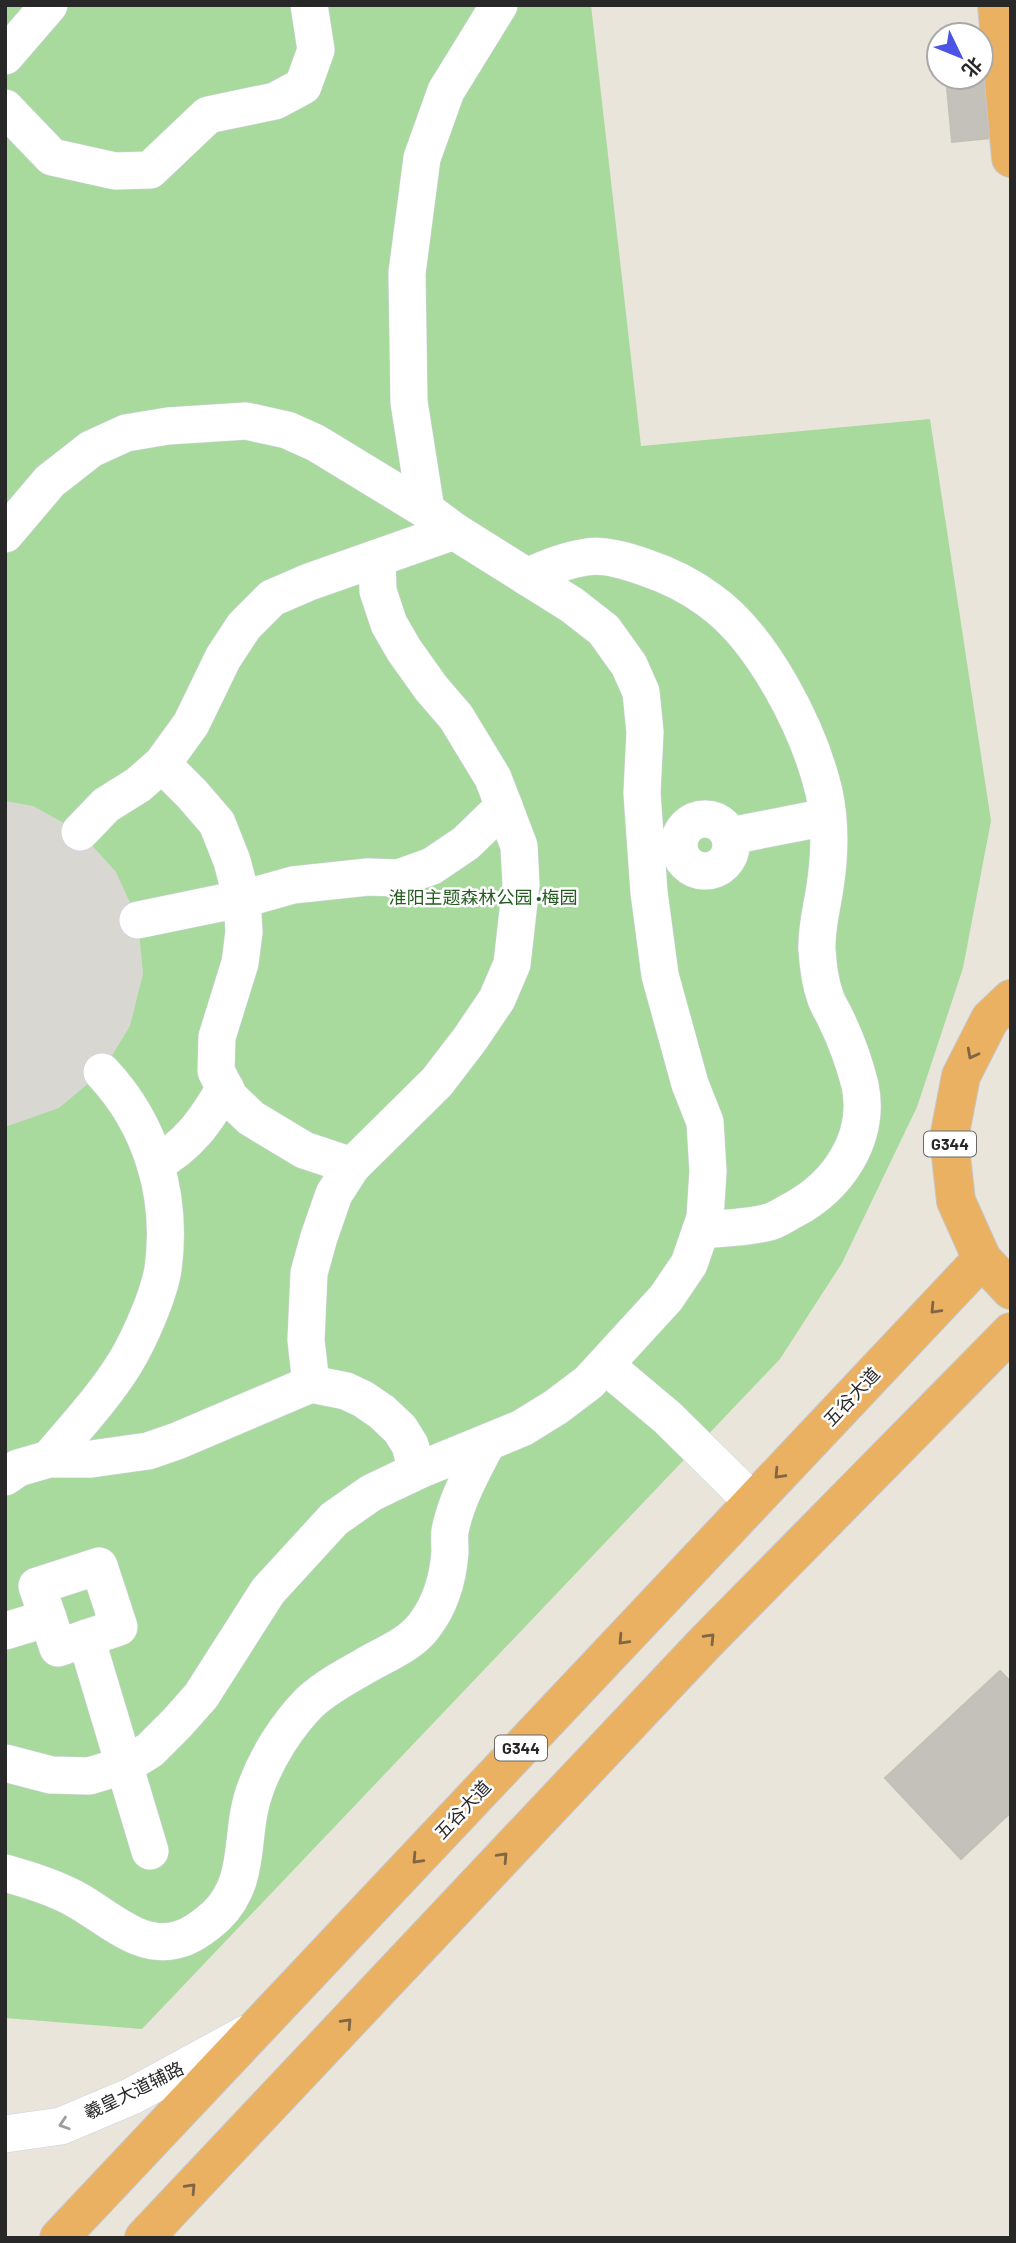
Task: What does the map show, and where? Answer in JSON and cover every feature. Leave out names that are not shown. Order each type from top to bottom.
[{"type":"highway","points":[[997,5],[1011,158]]},
{"type":"highway","name":"G344","points":[[1011,999],[990,1020],[961,1076],[949,1138],[957,1201],[982,1259],[1011,1290]]},
{"type":"highway","name":"五谷大道","points":[[59,2238],[982,1259]]},
{"type":"highway","points":[[144,2238],[704,1644],[1011,1332]]},
{"type":"street","points":[[5,56],[49,5]]},
{"type":"street","points":[[5,108],[52,157],[115,171],[150,170],[208,115],[275,102],[303,86],[316,50],[309,5]]},
{"type":"street","points":[[440,520],[409,402],[407,273],[422,158],[446,91],[499,5]]},
{"type":"street","points":[[5,534],[50,481],[91,449],[126,433],[168,426],[246,421],[287,430],[316,443],[572,605],[604,630],[629,665],[641,692],[645,733],[642,793],[663,851],[649,892],[660,975],[690,1084],[705,1122],[708,1171],[705,1217],[689,1264],[666,1298],[589,1382],[522,1428],[371,1493],[334,1520],[268,1591],[201,1696],[150,1749],[126,1765],[89,1776],[51,1775],[5,1763]]},
{"type":"street","points":[[80,832],[106,806],[138,785],[162,764],[191,724],[223,658],[244,626],[272,598],[377,558],[440,520]]},
{"type":"street","points":[[527,576],[556,564],[589,556],[627,561],[670,575],[712,601],[741,629],[776,677],[803,729],[824,792],[830,842],[816,933],[825,998],[844,1038],[860,1087],[861,1119],[854,1150],[839,1172],[810,1201],[772,1222],[739,1228],[701,1230]]},
{"type":"street","points":[[311,1384],[306,1340],[309,1273],[318,1237],[334,1194],[352,1166],[437,1082],[471,1039],[497,999],[512,964],[521,884],[519,846],[493,778],[456,717],[431,688],[389,624],[378,591],[377,558]]},
{"type":"street","points":[[162,764],[217,823],[232,861],[242,899],[244,932],[240,963],[217,1037],[216,1071],[230,1098],[251,1118],[304,1150],[352,1166]]},
{"type":"street","points":[[138,920],[242,899],[293,885],[368,877],[399,878],[432,866],[466,843],[504,806]]},
{"type":"street","points":[[663,851],[679,841],[687,825],[703,818],[720,822],[730,836],[827,817]]},
{"type":"street","points":[[49,1459],[125,1363],[151,1308],[163,1270],[162,1194],[152,1149],[137,1119],[102,1072]]},
{"type":"street","points":[[155,1164],[176,1152],[192,1137],[225,1088]]},
{"type":"street","points":[[606,1365],[668,1418],[753,1502]]},
{"type":"street","points":[[5,1477],[18,1468],[49,1459],[91,1459],[148,1451],[311,1384],[346,1391],[382,1412],[400,1429],[410,1445],[417,1471]]},
{"type":"street","points":[[5,1873],[76,1900],[127,1933],[158,1941],[180,1939],[205,1926],[228,1904],[238,1884],[247,1821],[255,1788],[284,1734],[310,1702],[340,1679],[397,1648],[423,1627],[443,1594],[450,1554],[450,1532],[460,1499],[487,1443]]},
{"type":"street","points":[[99,1566],[119,1627],[58,1648],[48,1618],[37,1586],[99,1566]]},
{"type":"street","points":[[5,1631],[48,1618]]},
{"type":"street","points":[[86,1639],[150,1851]]},
{"type":"street","name":"羲皇大道辅路","points":[[5,2134],[61,2126],[132,2095],[256,2029]]},
{"type":"green space","name":"淮阳主题森林公园 •梅园","points":[[5,5],[591,5],[641,446],[930,419],[991,821],[963,968],[917,1107],[842,1263],[780,1359],[142,2029],[5,2018]]},
{"type":"shaded area","points":[[5,801],[33,806],[80,832],[116,872],[138,920],[143,974],[130,1026],[102,1072],[59,1108],[5,1127]]},
{"type":"building","points":[[1011,42],[1011,136],[952,142],[947,91],[995,91],[995,44]]},
{"type":"building","points":[[1000,1671],[1011,1682],[1011,1812],[961,1859],[885,1778]]}]
